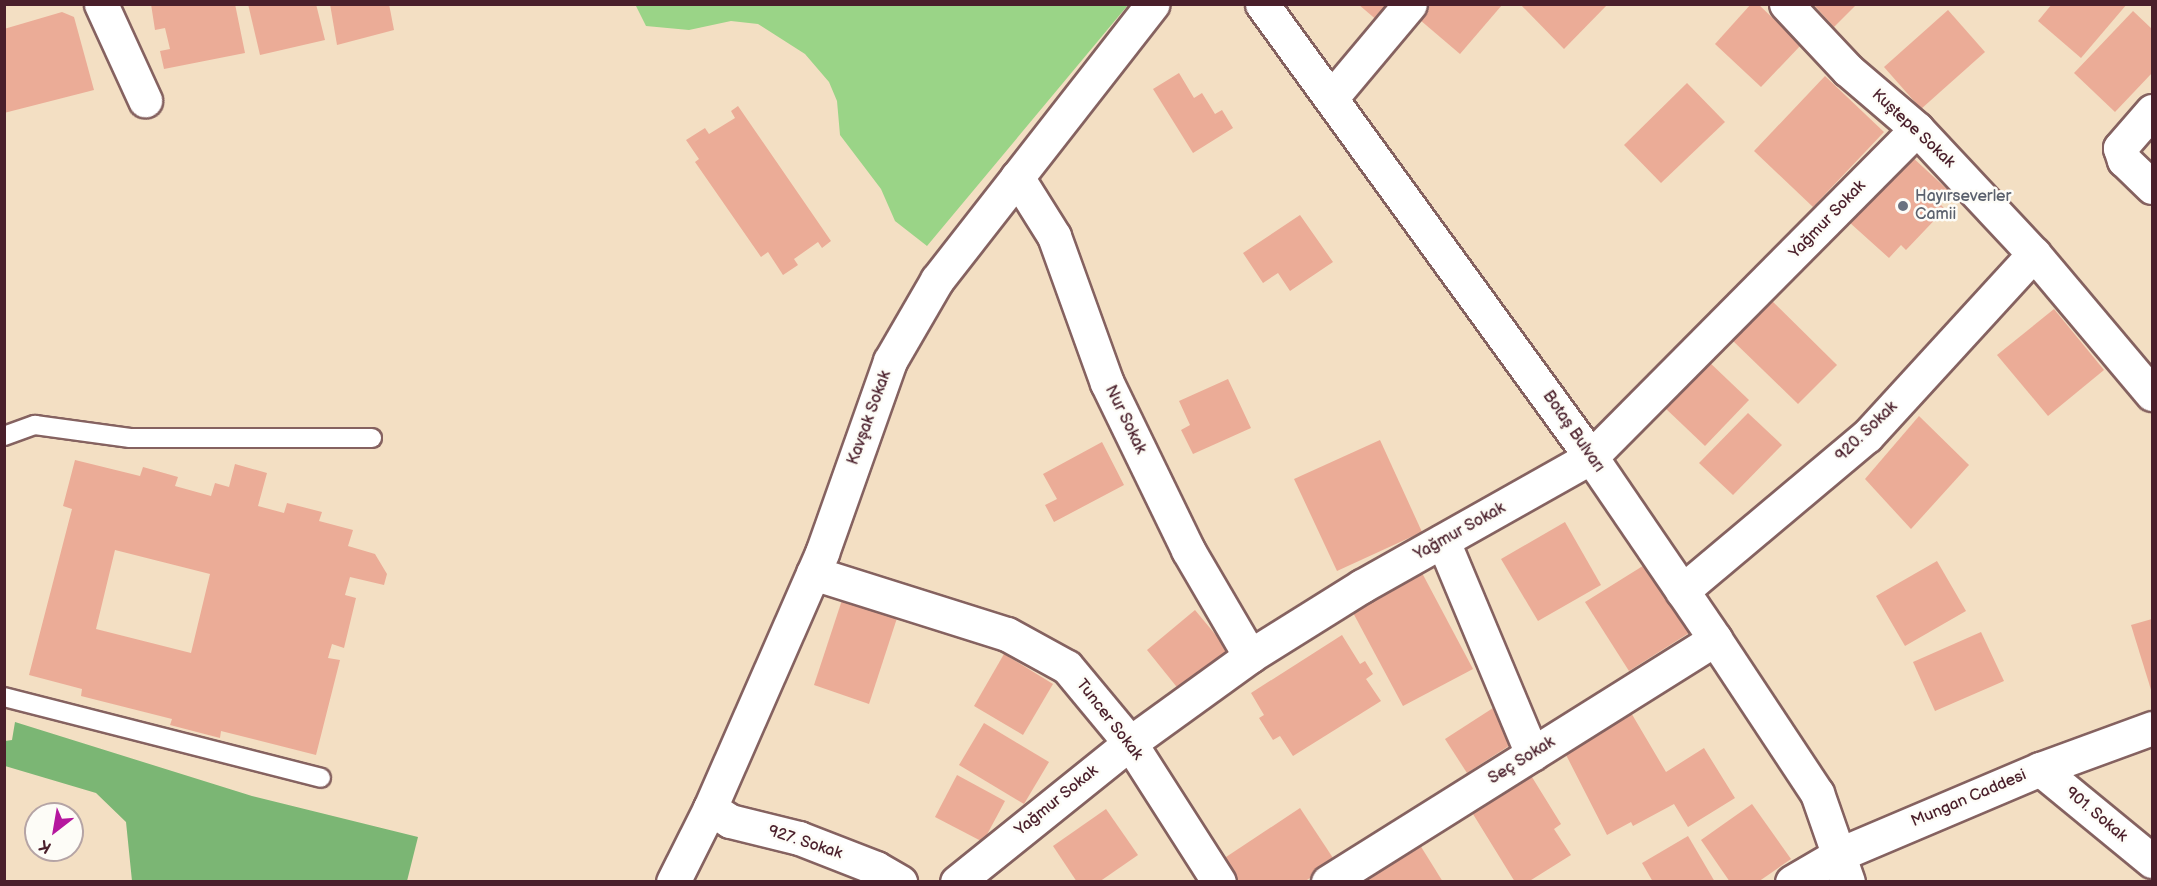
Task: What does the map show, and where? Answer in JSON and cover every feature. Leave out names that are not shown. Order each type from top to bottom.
[{"type":"street","points":[[101,4],[145,100]]},
{"type":"street","name":"Kavşak Sokak","points":[[673,882],[710,808],[813,573],[891,361],[938,280],[1153,4]]},
{"type":"street","name":"Botaş Bulvarı","points":[[1262,4],[1332,97],[1592,457],[1715,639],[1817,793],[1844,868]]},
{"type":"street","points":[[1332,97],[1410,4]]},
{"type":"street","name":"Kuştepe Sokak","points":[[1786,4],[1848,70],[1917,129],[2034,254],[2152,394]]},
{"type":"street","points":[[2152,111],[2120,148],[2124,159],[2152,187]]},
{"type":"street","name":"Yağmur Sokak","points":[[957,882],[1130,743],[1250,656],[1362,586],[1592,457],[1917,129]]},
{"type":"street","name":"Nur Sokak","points":[[1017,177],[1053,236],[1107,383],[1163,498],[1250,656]]},
{"type":"street","name":"920. Sokak","points":[[1682,591],[1867,436],[2034,254]]},
{"type":"street","points":[[1443,541],[1532,754]]},
{"type":"street","name":"Tuncer Sokak","points":[[813,573],[1007,634],[1067,667],[1130,743],[1219,882]]},
{"type":"street","name":"Seç Sokak","points":[[1329,882],[1715,639]]},
{"type":"street","name":"Mungan Caddesi","points":[[1792,882],[1844,868],[2040,769],[2152,728]]},
{"type":"street","name":"901. Sokak","points":[[2040,769],[2152,861]]},
{"type":"street","name":"927. Sokak","points":[[710,808],[730,821],[799,838],[876,868],[899,881]]},
{"type":"lane","points":[[4,436],[35,425],[130,438],[372,438]]},
{"type":"lane","points":[[4,697],[321,778]]},
{"type":"green space","points":[[635,4],[1128,5],[927,246],[895,221],[881,189],[840,135],[837,101],[829,82],[805,54],[758,24],[731,21],[689,30],[646,26]]},
{"type":"green space","points":[[15,722],[252,796],[418,837],[407,881],[132,881],[126,822],[96,793],[5,766],[5,741],[12,740]]},
{"type":"building","points":[[151,4],[235,4],[245,53],[164,69],[160,51],[170,49],[165,28],[155,30]]},
{"type":"building","points":[[248,4],[316,4],[325,40],[260,55]]},
{"type":"building","points":[[330,4],[389,4],[394,30],[337,45]]},
{"type":"building","points":[[1358,4],[1393,4],[1379,22]]},
{"type":"building","points":[[1520,4],[1608,4],[1564,49]]},
{"type":"building","points":[[1751,4],[1758,4],[1801,45],[1761,87],[1715,44]]},
{"type":"building","points":[[1813,4],[1857,4],[1834,27]]},
{"type":"building","points":[[2052,4],[2127,4],[2081,58],[2038,21]]},
{"type":"building","points":[[1421,5],[1502,5],[1460,54],[1413,14]]},
{"type":"building","points":[[1948,10],[1985,52],[1921,109],[1884,67]]},
{"type":"building","points":[[2133,11],[2152,29],[2152,73],[2115,112],[2074,73]]},
{"type":"building","points":[[62,12],[74,17],[94,90],[4,113],[4,29]]},
{"type":"building","points":[[1179,73],[1194,98],[1202,93],[1215,114],[1222,110],[1233,128],[1193,153],[1153,89]]},
{"type":"building","points":[[1825,76],[1884,132],[1813,207],[1754,151]]},
{"type":"building","points":[[1687,83],[1725,122],[1661,183],[1624,145]]},
{"type":"building","points":[[738,106],[831,241],[822,248],[818,242],[794,259],[798,265],[783,275],[768,252],[761,257],[695,162],[699,159],[686,140],[705,128],[709,134],[735,118],[731,111]]},
{"type":"building","name":"Hayırseverler Camii","points":[[1910,155],[1950,192],[1940,204],[1945,209],[1906,250],[1901,245],[1889,258],[1849,222]]},
{"type":"building","points":[[1300,215],[1333,262],[1290,291],[1278,273],[1263,283],[1243,253]]},
{"type":"building","points":[[1769,298],[1837,365],[1798,404],[1730,338]]},
{"type":"building","points":[[2054,309],[2104,370],[2048,416],[1997,355]]},
{"type":"building","points":[[1707,360],[1749,400],[1705,446],[1663,406]]},
{"type":"building","points":[[1228,379],[1251,428],[1193,454],[1181,430],[1190,425],[1179,401]]},
{"type":"building","points":[[1748,413],[1782,445],[1733,495],[1699,463]]},
{"type":"building","points":[[1919,416],[1969,465],[1911,529],[1865,479]]},
{"type":"building","points":[[1380,440],[1422,532],[1337,571],[1294,479]]},
{"type":"building","points":[[1102,442],[1124,485],[1054,522],[1045,505],[1057,499],[1043,474]]},
{"type":"building","points":[[75,460],[140,476],[143,467],[178,477],[175,486],[211,496],[215,483],[229,487],[235,464],[267,473],[258,506],[284,513],[287,503],[322,512],[319,521],[353,530],[348,546],[375,554],[387,574],[384,585],[350,577],[345,595],[356,598],[344,648],[332,644],[328,658],[340,660],[316,755],[221,731],[220,738],[170,725],[172,719],[81,696],[82,689],[29,675],[72,509],[63,506]],"holes":[[[115,550],[210,574],[191,653],[96,629]]]},
{"type":"building","points":[[1565,522],[1601,585],[1538,621],[1501,559]]},
{"type":"building","points":[[1937,561],[1966,611],[1905,646],[1876,596]]},
{"type":"building","points":[[1646,564],[1689,633],[1629,671],[1585,602]]},
{"type":"building","points":[[1421,571],[1473,669],[1403,706],[1351,609]]},
{"type":"building","points":[[843,597],[898,615],[869,704],[814,685]]},
{"type":"building","points":[[1195,610],[1229,651],[1180,691],[1147,650]]},
{"type":"building","points":[[2152,619],[2152,693],[2131,625]]},
{"type":"building","points":[[1981,632],[2004,681],[1935,711],[1913,662]]},
{"type":"building","points":[[1342,635],[1360,664],[1365,661],[1373,674],[1366,679],[1381,701],[1293,756],[1280,736],[1273,740],[1259,718],[1264,715],[1251,693]]},
{"type":"building","points":[[1004,654],[1053,684],[1023,735],[974,706]]},
{"type":"building","points":[[1493,708],[1515,742],[1467,773],[1445,739]]},
{"type":"building","points":[[1630,711],[1666,772],[1704,748],[1735,798],[1688,827],[1674,804],[1633,826],[1631,822],[1607,835],[1563,749]]},
{"type":"building","points":[[984,723],[1049,762],[1024,804],[959,765]]},
{"type":"building","points":[[1527,769],[1561,824],[1554,829],[1571,855],[1528,882],[1515,882],[1468,806]]},
{"type":"building","points":[[957,775],[1005,801],[983,842],[935,817]]},
{"type":"building","points":[[1752,804],[1791,859],[1758,882],[1730,882],[1701,840]]},
{"type":"building","points":[[1300,808],[1335,861],[1304,882],[1234,882],[1220,861]]},
{"type":"building","points":[[1106,809],[1138,855],[1099,882],[1077,882],[1053,846]]},
{"type":"building","points":[[1688,836],[1715,882],[1653,882],[1642,863]]},
{"type":"building","points":[[1415,837],[1443,882],[1361,882],[1357,875]]},
{"type":"place","name":"Hayırseverler Camii","points":[[1903,206]]}]
